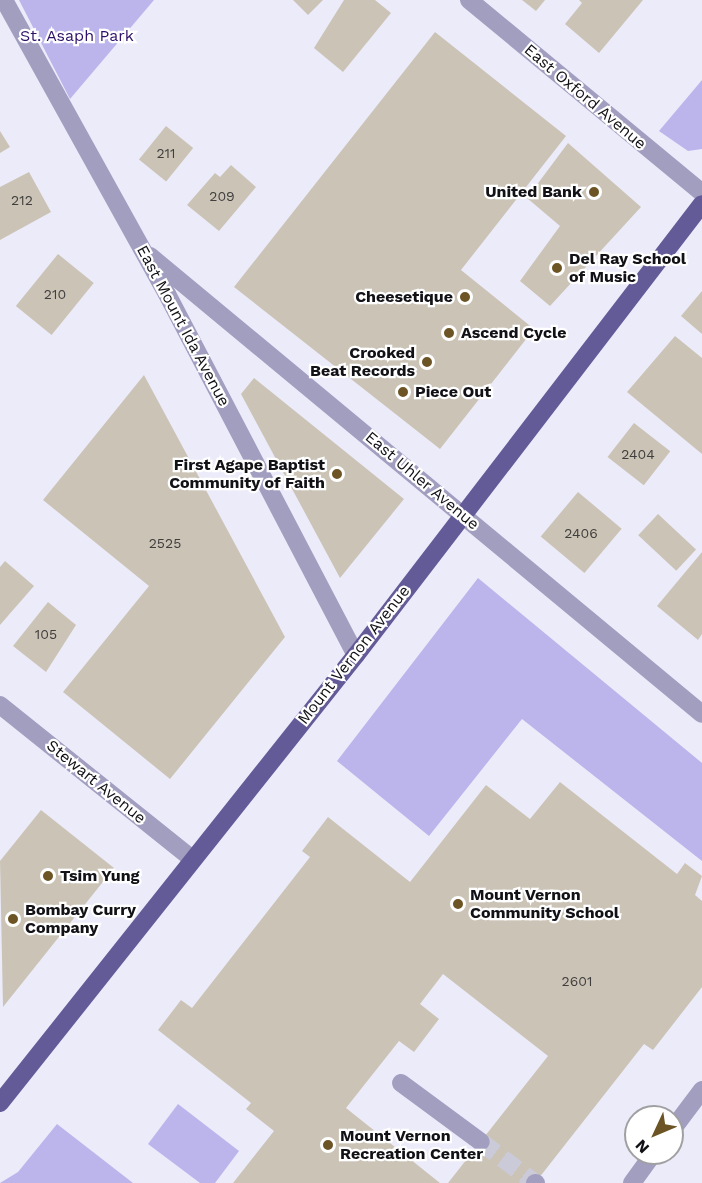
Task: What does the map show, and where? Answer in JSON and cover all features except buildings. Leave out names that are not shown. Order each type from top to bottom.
[{"type":"main road","name":"Mount Vernon Avenue","points":[[0,1103],[356,655],[702,204]]},
{"type":"street","name":"East Mount Ida Avenue","points":[[4,0],[141,249],[356,655]]},
{"type":"street","name":"East Oxford Avenue","points":[[469,0],[702,193]]},
{"type":"street","name":"East Uhler Avenue","points":[[141,249],[702,714]]},
{"type":"street","name":"Stewart Avenue","points":[[0,705],[192,859]]},
{"type":"street","points":[[401,1083],[481,1142]]},
{"type":"street","points":[[684,1114],[702,1090]]},
{"type":"street","points":[[632,1183],[645,1165]]},
{"type":"green space","name":"St. Asaph Park","points":[[19,0],[154,0],[70,99]]},
{"type":"green space","points":[[702,80],[702,149],[688,151],[659,131]]},
{"type":"green space","points":[[478,578],[702,763],[702,861],[522,719],[429,836],[337,761]]},
{"type":"green space","points":[[178,1104],[239,1151],[215,1183],[200,1183],[148,1144]]},
{"type":"green space","points":[[57,1124],[133,1183],[0,1183],[18,1172]]},
{"type":"tunnel","points":[[481,1142],[535,1183]]},
{"type":"place","name":"United Bank","points":[[594,192]]},
{"type":"place","name":"Del Ray School of Music","points":[[557,268]]},
{"type":"place","name":"Cheesetique","points":[[465,297]]},
{"type":"place","name":"Ascend Cycle","points":[[449,333]]},
{"type":"place","name":"Crooked Beat Records","points":[[427,362]]},
{"type":"place","name":"Piece Out","points":[[403,392]]},
{"type":"place","name":"First Agape Baptist Community of Faith","points":[[337,474]]},
{"type":"place","name":"Tsim Yung","points":[[48,876]]},
{"type":"place","name":"Mount Vernon Community School","points":[[458,904]]},
{"type":"place","name":"Bombay Curry Company","points":[[13,919]]},
{"type":"place","name":"Mount Vernon Recreation Center","points":[[328,1145]]}]
